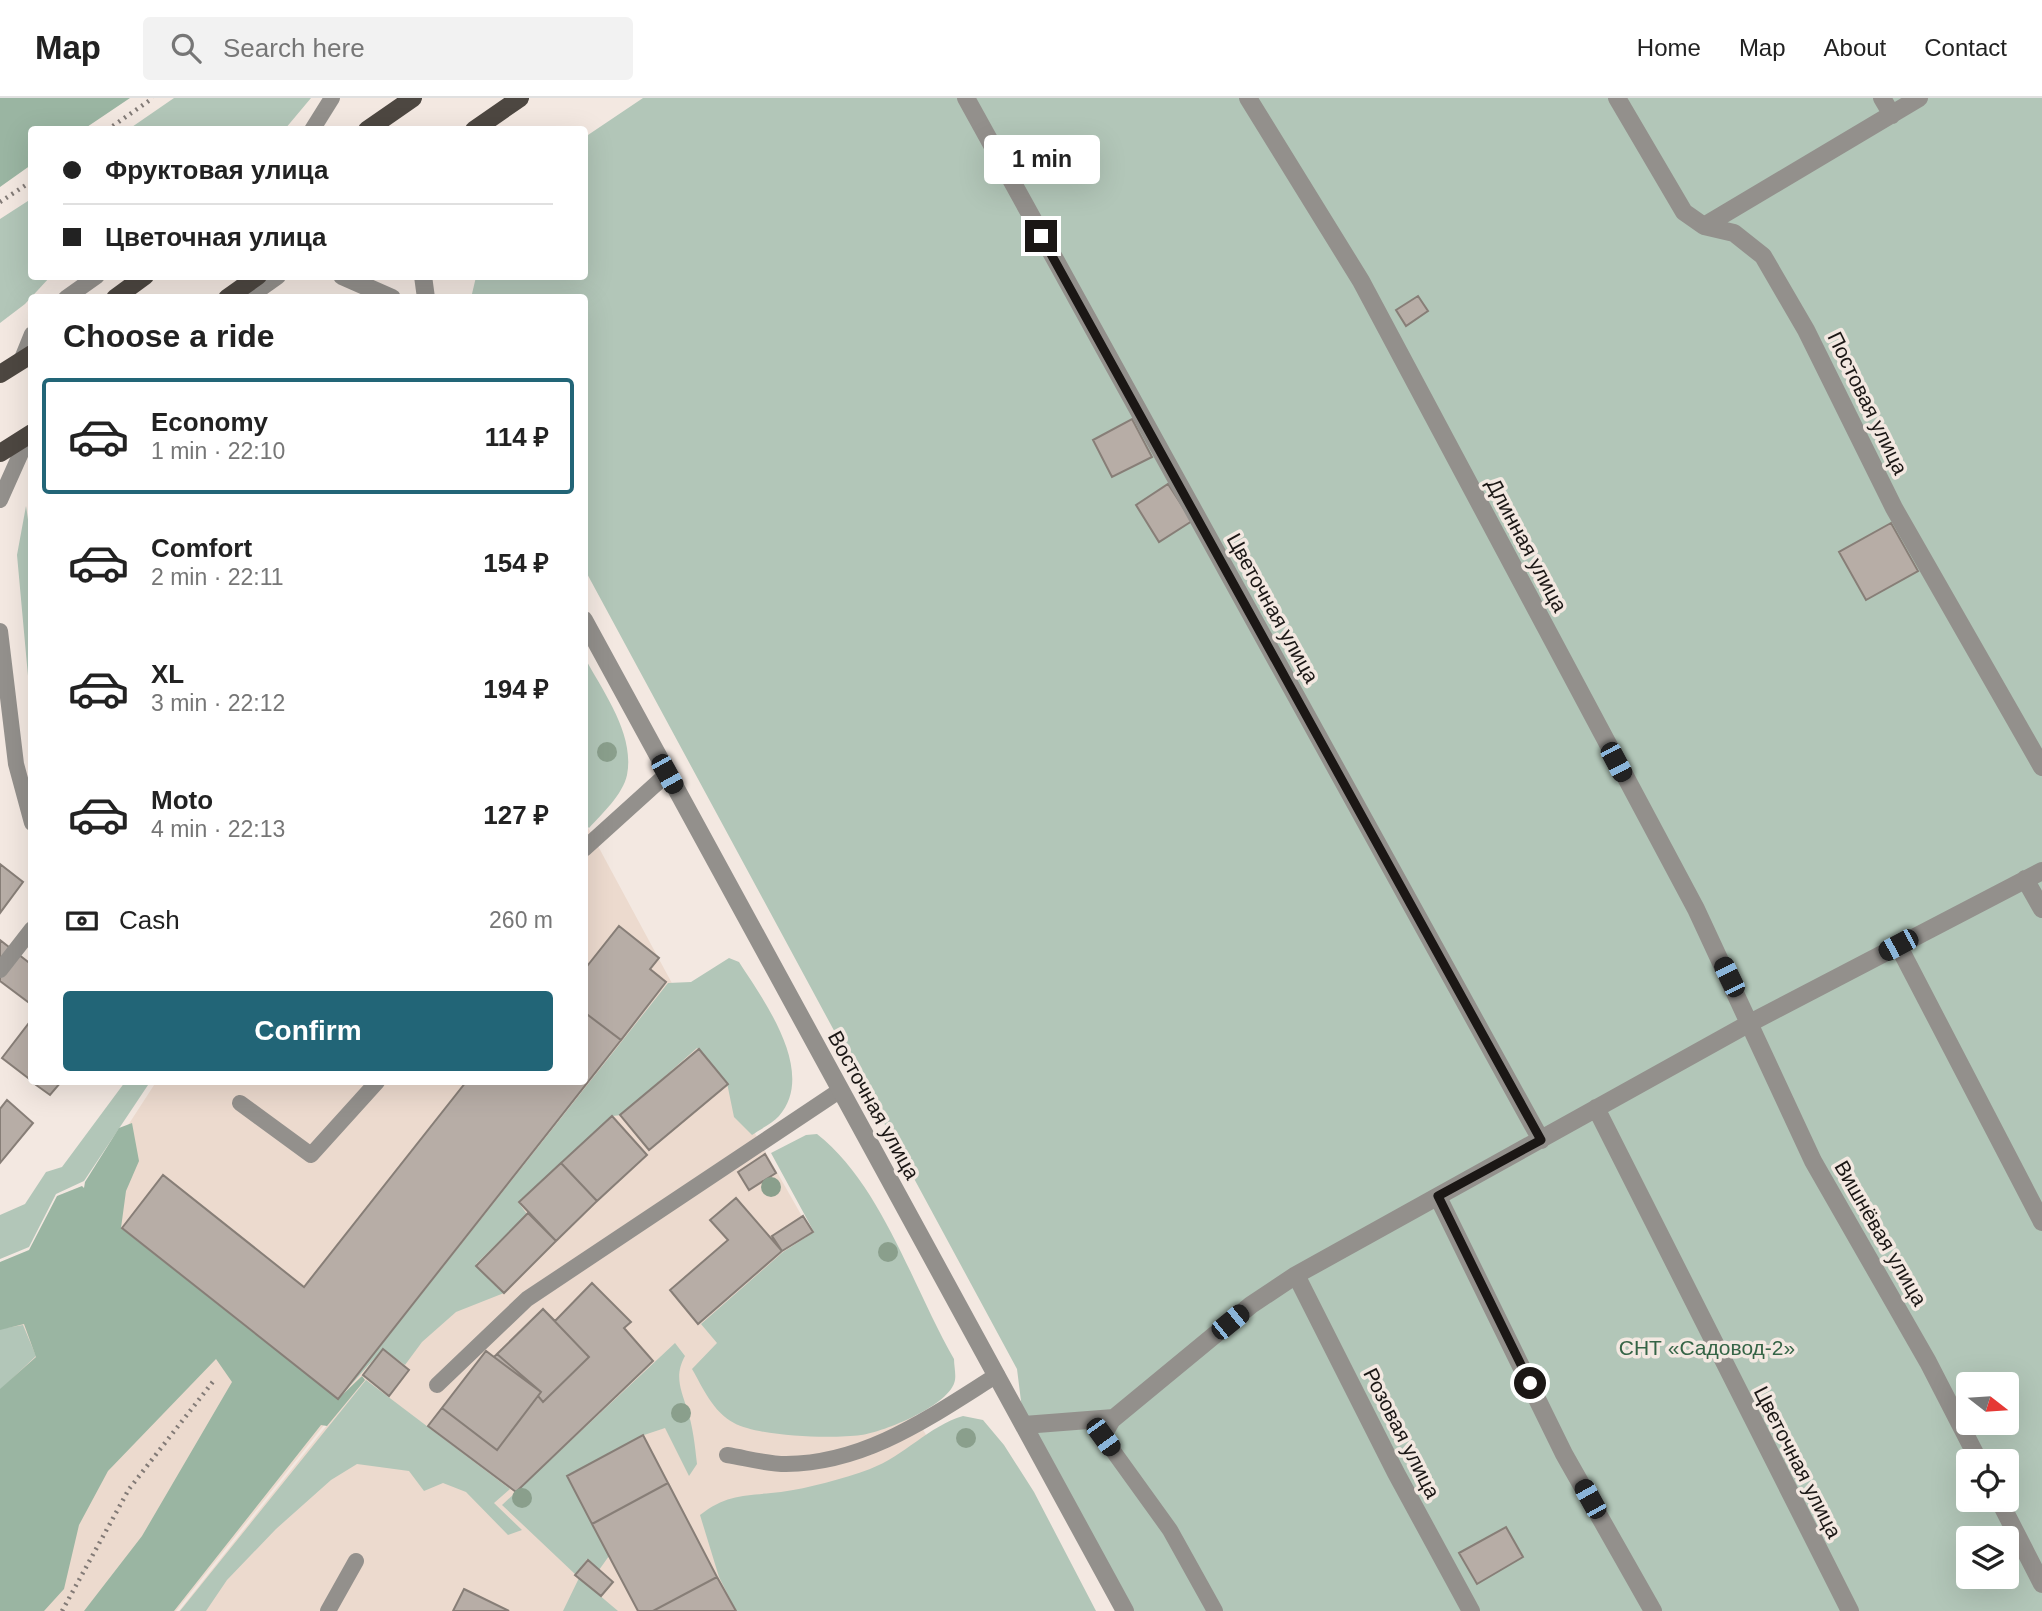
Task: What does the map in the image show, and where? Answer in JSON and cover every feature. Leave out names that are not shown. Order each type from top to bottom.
[{"type":"main road","points":[[373,126],[413,98]]},
{"type":"main road","points":[[480,126],[520,98]]},
{"type":"main road","points":[[120,294],[140,280]]},
{"type":"main road","points":[[233,294],[252,280]]},
{"type":"main road","points":[[0,374],[26,358]]},
{"type":"main road","points":[[0,453],[28,435]]},
{"type":"street","name":"Цветочная улица","points":[[966,98],[1541,1140]]},
{"type":"street","name":"Длинная улица","points":[[1248,98],[1361,281],[1696,909],[1751,1023]]},
{"type":"street","name":"Постовая улица","points":[[1617,98],[1684,212],[1704,226],[1734,233],[1763,256],[1807,330],[1894,508],[2042,767]]},
{"type":"street","points":[[1882,98],[1892,115]]},
{"type":"street","points":[[1704,226],[1919,98]]},
{"type":"street","points":[[252,294],[271,280]]},
{"type":"street","points":[[351,280],[383,294]]},
{"type":"street","name":"Восточная улица","points":[[588,627],[1125,1611]]},
{"type":"street","points":[[1024,1424],[1114,1418],[1251,1305],[1296,1275],[1751,1023],[2042,871]]},
{"type":"street","points":[[2025,879],[2042,909]]},
{"type":"street","points":[[1898,945],[2042,1222]]},
{"type":"street","name":"Вишнёвая улица","points":[[1751,1023],[1813,1160],[1928,1362],[1973,1449]]},
{"type":"street","name":"Цветочная улица","points":[[1595,1108],[1850,1611]]},
{"type":"street","points":[[1438,1196],[1564,1454],[1653,1611]]},
{"type":"street","name":"Розовая улица","points":[[1296,1275],[1395,1473],[1471,1611]]},
{"type":"street","points":[[2005,1512],[2042,1584]]},
{"type":"lane","points":[[314,126],[332,98]]},
{"type":"lane","points":[[72,294],[91,280]]},
{"type":"lane","points":[[0,500],[28,438]]},
{"type":"lane","points":[[0,631],[16,764],[28,809]]},
{"type":"lane","points":[[588,845],[667,774]]},
{"type":"lane","points":[[0,970],[28,934]]},
{"type":"lane","points":[[240,1103],[311,1155],[374,1085]]},
{"type":"lane","points":[[437,1385],[527,1299],[839,1091]]},
{"type":"lane","points":[[727,1455],[784,1464],[844,1458],[886,1442],[997,1375]]},
{"type":"lane","points":[[1114,1418],[1103,1437],[1170,1530],[1215,1611]]},
{"type":"lane","points":[[328,1611],[356,1561]]},
{"type":"path","points":[[113,126],[153,98]]},
{"type":"path","points":[[0,202],[28,184]]},
{"type":"path","points":[[62,1611],[129,1489],[215,1379]]},
{"type":"shaded area","points":[[588,828],[715,1063],[1026,1611],[179,1611],[328,1424],[120,1235],[88,1187],[154,1085],[588,1085]]},
{"type":"shaded area","points":[[118,1237],[324,1425],[176,1611],[0,1611],[0,1275]]},
{"type":"green space","points":[[0,98],[130,98],[88,126],[28,126],[28,167],[0,187]]},
{"type":"green space","points":[[174,98],[311,98],[288,126],[133,126]]},
{"type":"green space","name":"СНТ «Садовод-2»","points":[[643,98],[2042,98],[2042,1611],[1133,1611],[1024,1425],[1017,1369],[588,576],[588,294],[472,294],[475,280],[588,280],[588,135]]},
{"type":"green space","points":[[28,201],[28,280],[47,280],[34,294],[28,294],[25,304],[0,323],[0,219]]},
{"type":"green space","points":[[26,506],[28,676],[17,555]]},
{"type":"green space","points":[[588,663],[616,714],[626,744],[628,760],[627,775],[621,789],[589,828]]},
{"type":"green space","points":[[729,958],[739,962],[773,1016],[790,1058],[792,1079],[789,1098],[779,1116],[752,1135],[734,1117],[727,1083],[697,1048],[621,1115],[613,1116],[518,1202],[527,1214],[476,1264],[504,1293],[456,1312],[422,1342],[405,1365],[383,1349],[340,1397],[668,983],[691,982]]},
{"type":"green space","points":[[123,1085],[148,1085],[84,1181],[56,1194],[29,1247],[0,1259],[0,1215],[25,1204],[46,1172],[62,1167]]},
{"type":"green space","points":[[132,1123],[139,1161],[126,1191],[121,1228],[338,1399],[362,1376],[365,1380],[327,1426],[321,1425],[174,1611],[84,1611],[142,1536],[232,1382],[216,1359],[108,1471],[79,1525],[64,1589],[44,1611],[0,1611],[0,1389],[36,1357],[24,1324],[0,1330],[0,1262],[29,1250],[57,1196],[82,1186],[84,1188],[85,1182],[119,1128]]},
{"type":"green space","points":[[817,1134],[840,1155],[878,1209],[954,1359],[955,1380],[942,1399],[900,1423],[861,1435],[796,1436],[746,1428],[720,1413],[692,1369],[717,1343],[701,1324],[783,1252],[814,1232],[771,1153],[806,1135]]},
{"type":"green space","points":[[23,1325],[36,1356],[0,1390],[0,1329]]},
{"type":"green space","points":[[675,1343],[685,1356],[680,1370],[680,1382],[694,1436],[697,1464],[689,1476],[665,1428],[644,1435],[568,1475],[609,1556],[599,1570],[587,1559],[576,1575],[502,1505]]},
{"type":"green space","points":[[366,1380],[510,1489],[494,1503],[522,1530],[508,1535],[466,1492],[443,1483],[424,1491],[409,1471],[357,1464],[331,1480],[276,1529],[227,1580],[206,1611],[180,1611]]},
{"type":"green space","points":[[963,1416],[983,1420],[1004,1445],[1034,1492],[1096,1611],[736,1611],[719,1577],[700,1515],[729,1499],[803,1488],[870,1469],[894,1457],[939,1427]]},
{"type":"green space","points":[[579,1578],[618,1611],[563,1611]]},
{"type":"building","points":[[1418,296],[1428,311],[1406,326],[1396,310]]},
{"type":"building","points":[[1132,419],[1152,457],[1112,477],[1093,440]]},
{"type":"building","points":[[1168,484],[1192,521],[1159,542],[1136,505]]},
{"type":"building","points":[[1891,523],[1918,571],[1866,600],[1839,552]]},
{"type":"building","points":[[0,864],[23,882],[0,913]]},
{"type":"building","points":[[619,926],[659,958],[650,969],[666,982],[621,1040],[588,1015],[588,965]]},
{"type":"building","points":[[0,940],[28,962],[28,1002],[0,981]]},
{"type":"building","points":[[588,1015],[621,1040],[588,1082]]},
{"type":"building","points":[[28,1024],[28,1078],[2,1058]]},
{"type":"building","points":[[699,1049],[728,1084],[649,1150],[620,1115]]},
{"type":"building","points":[[36,1085],[58,1085],[50,1095]]},
{"type":"building","points":[[464,1085],[586,1085],[338,1399],[122,1228],[163,1175],[304,1287]]},
{"type":"building","points":[[7,1100],[33,1123],[0,1163],[0,1109]]},
{"type":"building","points":[[612,1116],[647,1155],[597,1201],[561,1163]]},
{"type":"building","points":[[765,1154],[776,1173],[749,1190],[738,1172]]},
{"type":"building","points":[[561,1163],[597,1201],[556,1241],[519,1202]]},
{"type":"building","points":[[736,1198],[782,1251],[698,1324],[670,1290],[728,1240],[710,1220]]},
{"type":"building","points":[[528,1213],[556,1241],[504,1293],[476,1266]]},
{"type":"building","points":[[803,1216],[813,1232],[782,1251],[772,1236]]},
{"type":"building","points":[[592,1283],[631,1322],[624,1328],[653,1361],[516,1492],[428,1426],[486,1351],[494,1357],[543,1309],[555,1321]]},
{"type":"building","points":[[543,1309],[589,1357],[543,1402],[538,1396],[541,1392],[497,1354]]},
{"type":"building","points":[[383,1349],[409,1370],[389,1396],[363,1375]]},
{"type":"building","points":[[486,1351],[541,1392],[497,1450],[442,1408]]},
{"type":"building","points":[[643,1435],[668,1483],[592,1524],[567,1476]]},
{"type":"building","points":[[668,1483],[717,1577],[653,1611],[638,1611],[592,1524]]},
{"type":"building","points":[[1506,1527],[1523,1557],[1477,1584],[1459,1553]]},
{"type":"building","points":[[588,1560],[613,1582],[601,1596],[575,1575]]},
{"type":"building","points":[[717,1577],[736,1611],[653,1611]]},
{"type":"building","points":[[464,1589],[509,1611],[453,1611]]},
{"type":"route","points":[[1041,236],[1541,1140],[1438,1196],[1462,1240],[1530,1383]]}]
